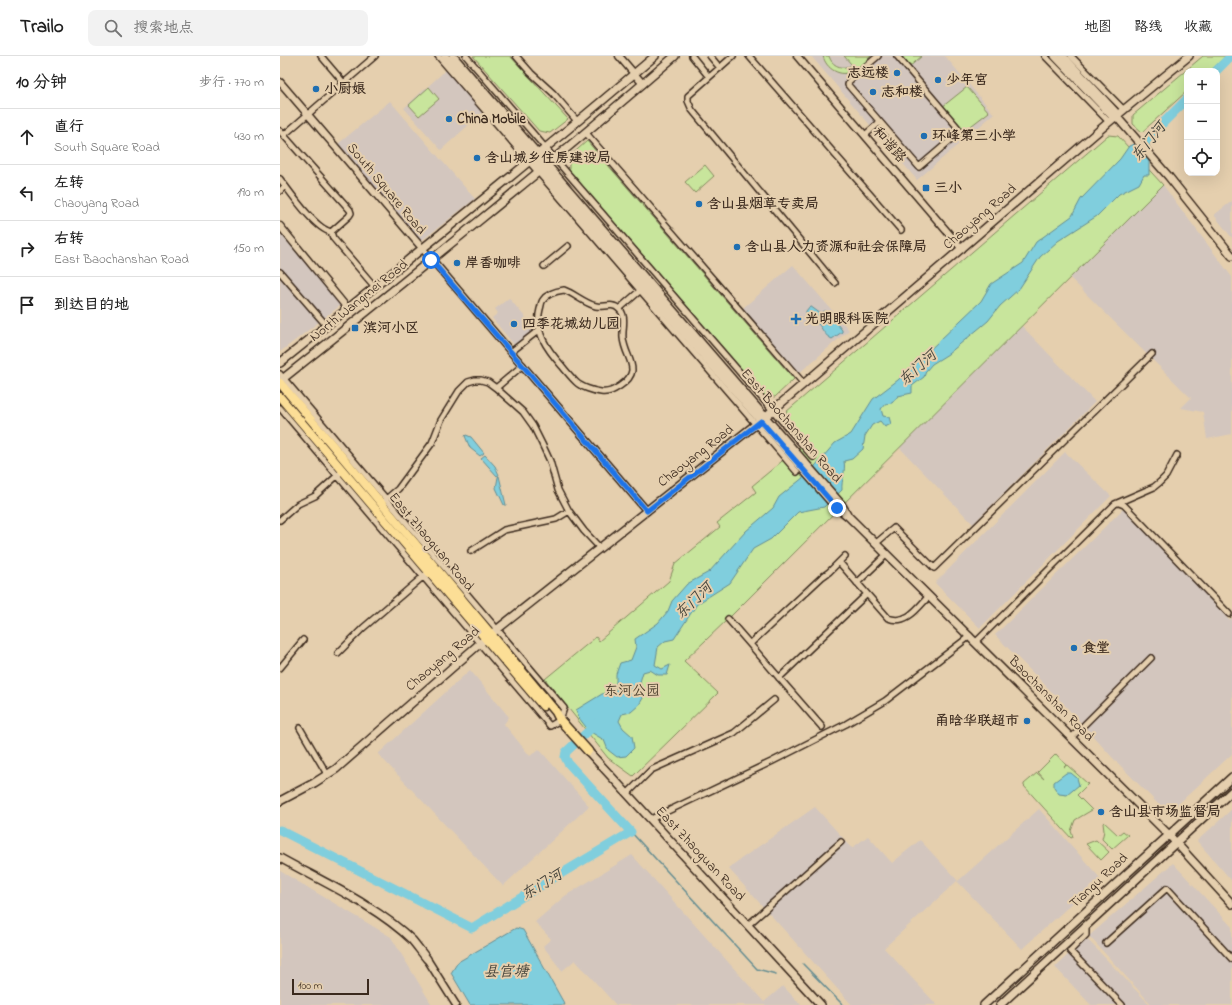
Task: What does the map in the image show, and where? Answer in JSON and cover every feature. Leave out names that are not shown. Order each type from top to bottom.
[{"type":"main road","name":"East Baochanshan Road","points":[[445,56],[761,421],[848,516]]},
{"type":"main road","name":"East Baochanshan Road","points":[[453,56],[534,159]]},
{"type":"main road","name":"North Wangmei Road","points":[[280,363],[534,159],[655,56]]},
{"type":"main road","name":"North Wangmei Road","points":[[281,379],[431,260],[586,133],[675,56]]},
{"type":"main road","points":[[1056,56],[1117,116]]},
{"type":"main road","points":[[1063,56],[1163,170],[1232,256]]},
{"type":"main road","name":"Chaoyang Road","points":[[280,801],[336,769],[488,637],[761,421],[1189,56]]},
{"type":"main road","name":"East Zhaoguan Road","points":[[281,379],[343,471],[384,501],[429,572]]},
{"type":"main road","name":"East Zhaoguan Road","points":[[280,397],[429,572],[560,720],[821,1005]]},
{"type":"main road","name":"Baochanshan Road","points":[[848,516],[1169,835],[1232,904]]},
{"type":"main road","name":"Tiangu Road","points":[[984,1005],[1232,777]]},
{"type":"main road","name":"Tiangu Road","points":[[1000,1005],[1232,791]]},
{"type":"main road","points":[[280,858],[361,903],[392,924],[412,941],[427,959]]},
{"type":"street","points":[[321,56],[344,83]]},
{"type":"street","points":[[331,232],[351,213],[350,210],[282,133],[307,114],[375,56]]},
{"type":"street","points":[[438,56],[534,159]]},
{"type":"street","points":[[466,56],[813,457]]},
{"type":"street","points":[[516,56],[531,73],[553,93],[577,121]]},
{"type":"street","points":[[619,56],[643,84]]},
{"type":"street","points":[[692,56],[709,77]]},
{"type":"street","points":[[710,56],[720,68]]},
{"type":"street","points":[[733,56],[688,96],[688,101],[692,110],[835,283]]},
{"type":"street","points":[[749,56],[901,230]]},
{"type":"street","name":"和谐路","points":[[797,56],[962,249]]},
{"type":"street","points":[[878,56],[849,81],[848,84],[919,167],[960,132],[897,56]]},
{"type":"street","points":[[1045,56],[1117,116]]},
{"type":"street","points":[[1071,56],[1117,116]]},
{"type":"street","name":"South Square Road","points":[[280,82],[422,250],[523,365],[647,511]]},
{"type":"street","points":[[865,135],[880,122]]},
{"type":"street","points":[[586,133],[804,384]]},
{"type":"street","points":[[280,179],[315,223],[326,231],[331,232],[334,238],[375,287]]},
{"type":"street","points":[[280,191],[286,186]]},
{"type":"street","points":[[280,226],[348,308]]},
{"type":"street","points":[[544,266],[568,246]]},
{"type":"street","points":[[280,272],[327,326]]},
{"type":"street","points":[[620,309],[644,287],[761,421],[797,472]]},
{"type":"street","points":[[564,290],[573,293],[580,300],[598,307],[611,305],[620,309],[624,317],[622,326],[623,339],[633,370],[631,377],[610,392],[596,391],[577,383],[549,351],[542,338],[538,326],[539,314],[543,300],[555,292],[564,290]]},
{"type":"street","points":[[511,352],[539,330]]},
{"type":"street","points":[[875,544],[894,528],[934,568],[1152,354]]},
{"type":"street","points":[[496,388],[523,365]]},
{"type":"street","points":[[281,379],[384,501],[488,637],[550,726],[560,720]]},
{"type":"street","points":[[384,501],[398,489],[432,444],[441,420],[459,391],[468,382],[481,380],[488,382],[496,388],[523,412],[533,426],[550,462],[558,490],[569,511],[584,531],[600,548]]},
{"type":"street","points":[[280,408],[343,471],[315,496],[298,504],[280,520]]},
{"type":"street","points":[[976,642],[1115,504],[1160,482],[1166,476],[1177,455]]},
{"type":"street","points":[[1119,503],[1124,505],[1229,614]]},
{"type":"street","points":[[471,551],[498,532],[556,519],[569,511]]},
{"type":"street","points":[[857,583],[886,555]]},
{"type":"street","points":[[750,644],[822,577],[830,572],[845,556]]},
{"type":"street","points":[[839,562],[888,618],[894,621],[910,616],[928,596]]},
{"type":"street","points":[[338,653],[363,628],[429,572],[488,637]]},
{"type":"street","points":[[779,678],[867,594]]},
{"type":"street","points":[[728,619],[822,727]]},
{"type":"street","points":[[651,819],[771,762],[846,724],[885,701],[970,636]]},
{"type":"street","points":[[280,668],[303,640]]},
{"type":"street","points":[[1071,738],[1151,658]]},
{"type":"street","points":[[627,794],[651,770],[734,733],[774,700]]},
{"type":"street","points":[[300,728],[327,774]]},
{"type":"street","points":[[748,926],[841,842]]},
{"type":"street","points":[[1106,943],[1167,888],[1232,960]]},
{"type":"street","points":[[1086,926],[1086,935],[1070,951],[1122,1005]]},
{"type":"street","points":[[427,959],[456,1005]]},
{"type":"shaded area","name":"环峰第三小学","points":[[811,56],[945,56],[994,114],[917,180]]},
{"type":"shaded area","points":[[446,70],[483,112],[441,150],[404,108]]},
{"type":"shaded area","points":[[390,101],[475,199],[421,241],[338,144]]},
{"type":"shaded area","points":[[1163,185],[1232,277],[1232,434],[1207,439],[1203,412],[1181,408],[1191,398],[1069,277]]},
{"type":"shaded area","points":[[1232,201],[1232,238],[1214,215]]},
{"type":"shaded area","points":[[280,233],[341,305],[280,352]]},
{"type":"shaded area","name":"光明眼科医院","points":[[793,265],[849,330],[798,374],[743,308]]},
{"type":"shaded area","name":"四季花城幼儿园","points":[[509,298],[535,329],[515,346],[492,318],[498,313],[495,309]]},
{"type":"shaded area","points":[[1021,325],[1095,402],[973,524],[899,447]]},
{"type":"shaded area","points":[[1065,452],[1111,496],[980,628],[935,583]]},
{"type":"shaded area","points":[[1125,507],[1229,620],[1232,618],[1232,754],[1174,808],[1159,805],[1111,756],[1061,701],[995,635]]},
{"type":"shaded area","points":[[470,670],[509,717],[504,724],[530,756],[539,749],[589,806],[503,886],[378,754]]},
{"type":"shaded area","points":[[815,807],[852,848],[868,836],[892,863],[920,840],[958,881],[1039,809],[1100,878],[1022,949],[957,881],[884,948],[937,1005],[852,1005],[728,868]]},
{"type":"shaded area","points":[[1232,809],[1232,881],[1197,841]]},
{"type":"shaded area","points":[[632,855],[764,1002],[783,986],[801,1005],[616,1005],[575,960],[562,971],[543,946],[551,939],[535,922],[565,896]]},
{"type":"shaded area","points":[[1173,863],[1232,927],[1232,1005],[1152,1005],[1089,936]]},
{"type":"shaded area","points":[[280,871],[391,937],[432,1005],[280,1005]]},
{"type":"shaded area","points":[[1086,938],[1150,1005],[1091,1005],[1055,967]]},
{"type":"green space","points":[[473,56],[510,56],[568,119],[550,133],[539,131]]},
{"type":"green space","points":[[823,56],[829,56],[835,65],[845,67],[852,65],[844,56],[871,56],[853,71],[848,73],[839,73],[827,65]]},
{"type":"green space","points":[[898,56],[922,56],[908,68]]},
{"type":"green space","points":[[1203,56],[1226,56],[1213,68],[1189,68]]},
{"type":"green space","points":[[1184,72],[1184,94],[1142,132],[1133,124],[1133,115]]},
{"type":"green space","points":[[429,87],[439,99],[419,116],[409,105]]},
{"type":"green space","points":[[967,87],[989,112],[963,132],[942,107]]},
{"type":"green space","name":"东河公园","points":[[1108,135],[1118,136],[1163,185],[728,619],[684,661],[718,693],[633,776],[608,758],[545,679],[596,637],[599,641],[669,581],[675,564],[720,527],[717,523],[756,492],[752,486],[805,442],[787,422],[786,412]]},
{"type":"green space","points":[[587,141],[794,379],[775,397],[765,396],[569,170],[569,157]]},
{"type":"green space","points":[[705,165],[714,176],[695,193],[685,182]]},
{"type":"green space","points":[[1056,754],[1066,765],[1064,767],[1067,765],[1088,784],[1077,795],[1092,810],[1075,820],[1071,831],[1073,837],[1071,838],[1024,786],[1024,784],[1037,773],[1044,779],[1038,772]]},
{"type":"green space","points":[[1104,822],[1118,835],[1123,831],[1128,835],[1112,849],[1102,839]]},
{"type":"green space","points":[[1096,840],[1109,852],[1101,860],[1086,844]]},
{"type":"water","points":[[1149,137],[1149,175],[1144,175],[1139,184],[1119,194],[1097,216],[1058,241],[1040,257],[1019,289],[1000,306],[988,321],[948,354],[932,364],[926,371],[924,377],[912,386],[912,393],[898,396],[892,403],[885,404],[881,409],[883,416],[889,417],[891,424],[885,427],[880,421],[872,425],[865,436],[863,449],[852,459],[844,461],[842,490],[824,507],[798,512],[771,539],[753,549],[730,583],[697,604],[674,639],[665,641],[658,647],[655,665],[662,669],[670,665],[667,675],[658,675],[650,670],[643,672],[640,682],[643,698],[639,705],[631,712],[622,714],[619,721],[623,728],[632,736],[634,748],[626,756],[617,757],[608,750],[604,740],[589,731],[579,718],[576,710],[602,694],[616,690],[616,674],[620,663],[631,660],[636,647],[635,639],[658,623],[668,611],[672,601],[687,584],[709,572],[746,531],[773,508],[779,497],[809,473],[835,443],[851,434],[873,399],[898,380],[981,301],[991,284],[1023,263],[1036,242],[1072,216],[1081,199],[1120,159],[1129,146]]},
{"type":"water","points":[[810,306],[821,314],[826,311],[842,330],[842,332],[832,339],[827,336],[819,325],[806,313]]},
{"type":"water","points":[[465,436],[471,437],[484,453],[480,456],[470,448]]},
{"type":"water","points":[[485,455],[495,466],[499,475],[497,476],[481,458]]},
{"type":"water","points":[[499,476],[506,505],[504,505],[496,488]]},
{"type":"water","points":[[1066,773],[1071,773],[1077,778],[1079,785],[1067,795],[1059,794],[1054,787],[1054,782]]},
{"type":"water","name":"县官塘","points":[[516,928],[523,930],[565,1005],[470,1005],[451,973],[458,962]]},
{"type":"waterway","name":"东门河","points":[[1219,68],[1231,56]]},
{"type":"waterway","name":"东门河","points":[[1143,146],[1149,137],[1184,102]]},
{"type":"waterway","name":"东门河","points":[[280,830],[472,928],[631,832],[568,763],[565,757],[566,752],[598,722]]},
{"type":"waterway","points":[[631,832],[757,969],[776,974]]},
{"type":"waterway","points":[[803,964],[843,1005]]},
{"type":"place","name":"志远楼","points":[[897,73]]},
{"type":"place","name":"少年宫","points":[[938,80]]},
{"type":"place","name":"小厨娘","points":[[316,89]]},
{"type":"place","name":"志和楼","points":[[873,92]]},
{"type":"place","name":"China Mobile","points":[[449,119]]},
{"type":"place","name":"环峰第三小学","points":[[924,136]]},
{"type":"place","name":"含山城乡住房建设局","points":[[477,158]]},
{"type":"place","name":"三小","points":[[926,188]]},
{"type":"place","name":"含山县烟草专卖局","points":[[699,204]]},
{"type":"place","name":"含山县人力资源和社会保障局","points":[[737,247]]},
{"type":"place","name":"岸香咖啡","points":[[457,263]]},
{"type":"place","name":"光明眼科医院","points":[[796,319]]},
{"type":"place","name":"四季花城幼儿园","points":[[514,324]]},
{"type":"place","name":"滨河小区","points":[[355,328]]},
{"type":"place","name":"食堂","points":[[1074,648]]},
{"type":"place","name":"甬晗华联超市","points":[[1027,721]]},
{"type":"place","name":"含山县市场监督局","points":[[1101,812]]},
{"type":"route","points":[[431,260],[647,511],[761,421],[837,508]]}]
